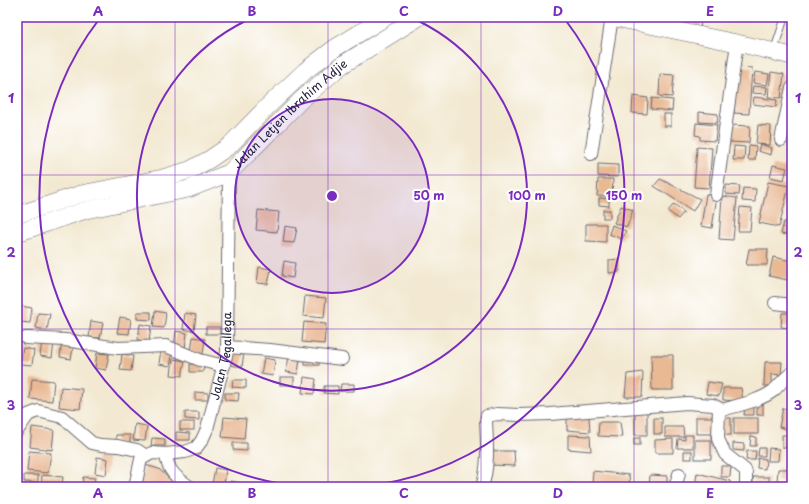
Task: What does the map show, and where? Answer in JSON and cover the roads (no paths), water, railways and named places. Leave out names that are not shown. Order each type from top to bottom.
[{"type":"street","name":"Jalan Letjen Ibrahim Adjie","points":[[17,215],[81,194],[163,178],[190,170],[229,146],[305,71],[335,48],[386,17]]},
{"type":"street","name":"Jalan Letjen Ibrahim Adjie","points":[[17,233],[86,210],[188,189],[229,173],[301,100],[342,65],[420,17]]},
{"type":"street","points":[[591,154],[611,17],[792,56]]},
{"type":"street","points":[[716,195],[737,43]]},
{"type":"street","points":[[782,140],[792,88]]},
{"type":"street","name":"Jalan Tegallega","points":[[146,456],[152,453],[166,454],[185,452],[196,448],[207,429],[224,366],[227,347],[229,173]]},
{"type":"street","points":[[81,194],[86,210]]},
{"type":"street","points":[[776,303],[792,306]]},
{"type":"street","points":[[26,338],[65,340],[118,348],[166,346],[200,360],[224,366]]},
{"type":"street","points":[[227,347],[270,350],[342,359]]},
{"type":"street","points":[[719,411],[765,396],[774,390],[792,373]]},
{"type":"street","points":[[482,487],[485,477],[487,450],[487,416],[492,414],[550,414],[687,403],[717,406],[719,411],[718,439],[725,454],[745,470],[746,487]]},
{"type":"street","points":[[17,431],[28,415],[38,411],[62,417],[92,443],[136,450],[146,456],[141,459],[135,487]]},
{"type":"street","points":[[166,454],[171,472],[190,487]]},
{"type":"street","points":[[675,487],[679,474]]},
{"type":"lane","points":[[774,52],[785,17]]}]
